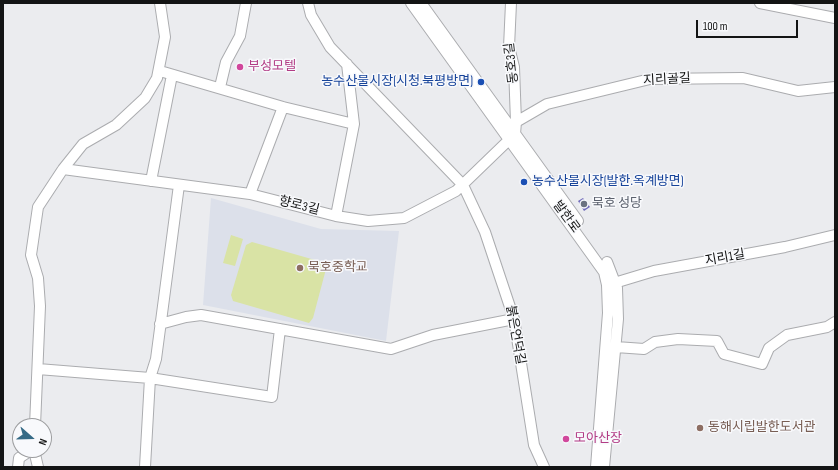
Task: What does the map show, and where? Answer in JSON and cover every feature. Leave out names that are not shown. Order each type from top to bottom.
[{"type":"street","points":[[35,418],[40,306],[38,278],[31,255],[38,208],[63,169],[83,144],[116,125],[145,98],[160,71],[165,37],[160,3]]},
{"type":"street","points":[[220,87],[224,66],[240,36],[246,3]]},
{"type":"street","name":"붉은언덕길","points":[[308,3],[311,16],[330,48],[463,185],[485,232],[514,319],[534,445],[544,467]]},
{"type":"street","name":"발한로","points":[[411,3],[608,264],[618,320],[604,467]]},
{"type":"street","name":"발한로","points":[[421,3],[512,136]]},
{"type":"street","name":"동호3길","points":[[511,3],[509,47],[514,67],[516,122]]},
{"type":"street","points":[[760,3],[835,18]]},
{"type":"street","points":[[336,216],[354,124],[347,64]]},
{"type":"street","points":[[160,71],[282,106],[354,124]]},
{"type":"street","points":[[151,181],[172,75]]},
{"type":"street","name":"지리골길","points":[[516,122],[548,104],[650,79],[743,78],[798,91],[835,87]]},
{"type":"street","points":[[250,194],[282,106]]},
{"type":"street","points":[[512,136],[516,122]]},
{"type":"street","name":"향로3길","points":[[63,169],[250,194],[336,216],[368,221],[404,218],[456,191],[512,136]]},
{"type":"street","points":[[145,467],[150,378],[156,359],[179,185]]},
{"type":"street","name":"지리1길","points":[[612,284],[654,271],[785,247],[835,235]]},
{"type":"street","name":"발한로","points":[[596,467],[608,313],[612,284]]},
{"type":"street","points":[[160,324],[186,316],[201,315],[391,349],[433,336],[514,319]]},
{"type":"street","points":[[616,347],[644,349],[655,342],[678,339],[717,341],[724,354],[762,364],[769,348],[787,335],[827,327],[835,322]]},
{"type":"street","points":[[38,369],[150,378],[272,397],[280,329]]},
{"type":"shaded area","name":"묵호중학교","points":[[211,198],[321,229],[399,231],[386,341],[203,305]]},
{"type":"green space","points":[[231,235],[243,239],[235,266],[223,263]]},
{"type":"green space","points":[[252,242],[322,262],[326,265],[313,318],[309,323],[233,301],[231,295],[246,245]]},
{"type":"building","name":"묵호 성당","points":[[583,198],[590,207],[584,211],[578,201]]},
{"type":"place","name":"부성모텔","points":[[240,67]]},
{"type":"place","name":"농수산물시장(시청.북평방면)","points":[[481,82]]},
{"type":"place","name":"농수산물시장(발한.옥계방면)","points":[[524,182]]},
{"type":"place","name":"묵호 성당","points":[[584,204]]},
{"type":"place","name":"묵호중학교","points":[[300,268]]},
{"type":"place","name":"동해시립발한도서관","points":[[700,428]]},
{"type":"place","name":"모아산장","points":[[566,439]]}]
